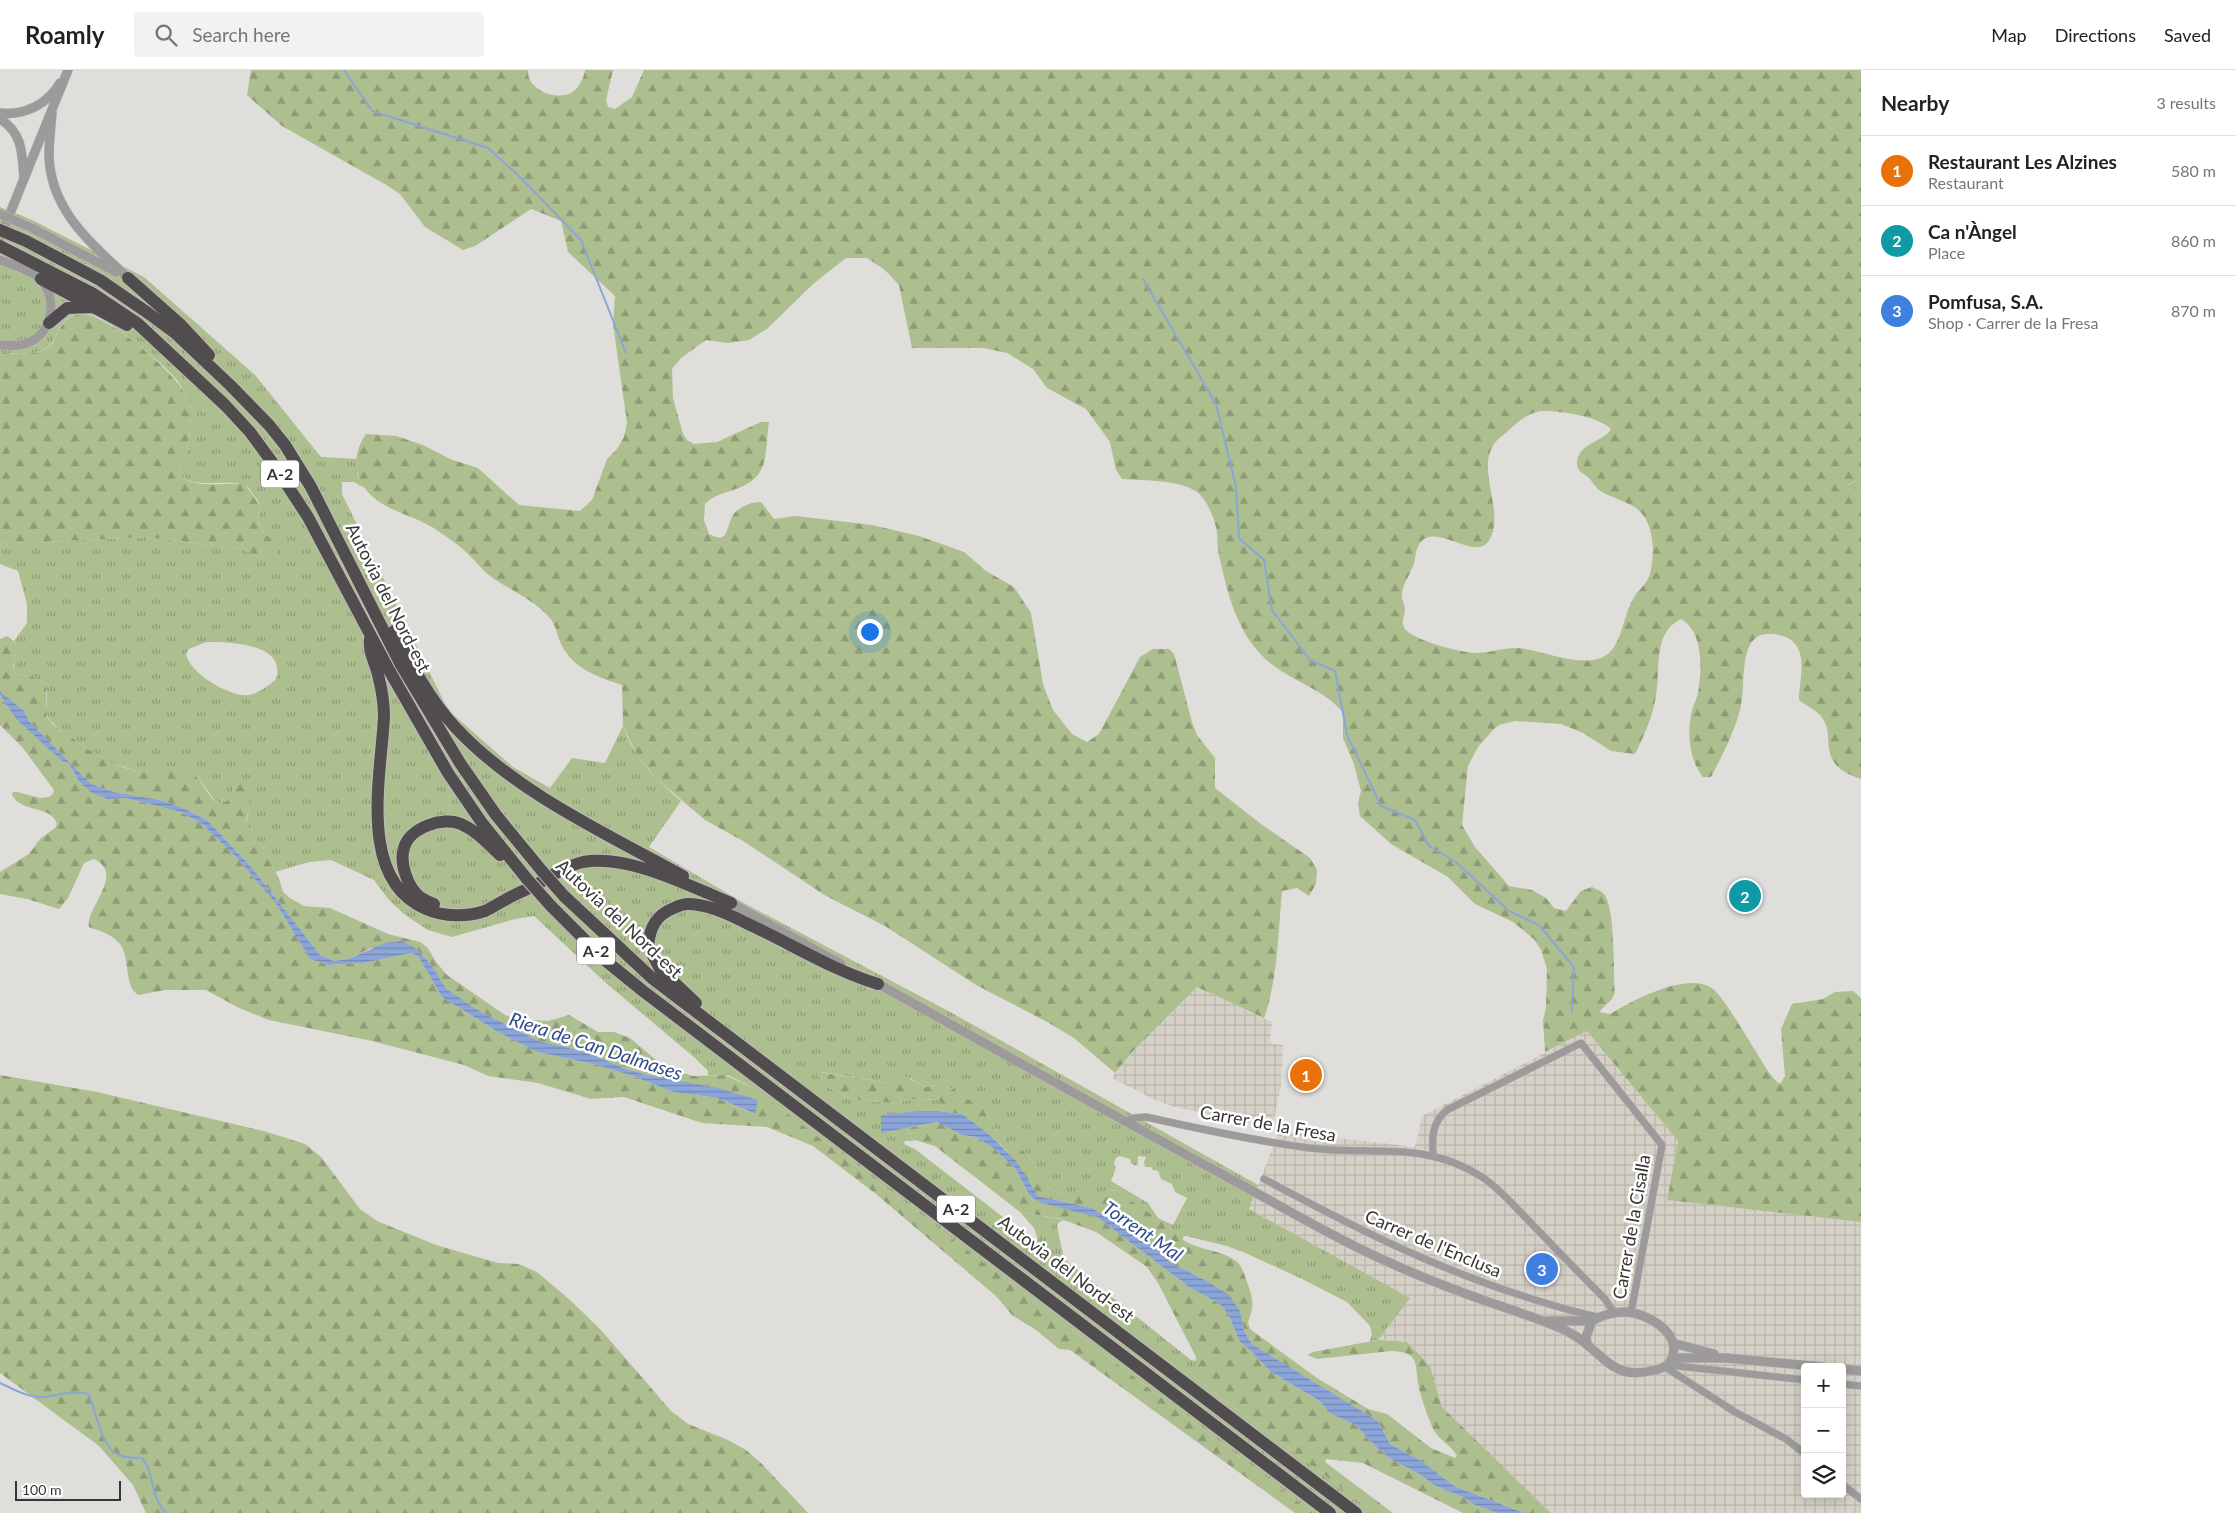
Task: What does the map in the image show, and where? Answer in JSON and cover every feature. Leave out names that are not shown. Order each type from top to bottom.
[{"type":"highway","name":"Autovia del Nord-est","points":[[0,230],[26,241],[100,280],[148,313],[188,346],[269,425],[285,445],[311,487],[401,665],[460,763],[496,815],[564,896],[653,979],[712,1022],[804,1096],[1037,1269],[1356,1513]]},
{"type":"highway","name":"Autovia del Nord-est","points":[[0,246],[18,260],[92,293],[138,323],[225,405],[272,462],[308,517],[448,773],[482,822],[525,877],[606,961],[643,992],[1330,1513]]},
{"type":"highway","points":[[128,278],[181,326],[255,403],[269,425]]},
{"type":"highway","points":[[41,279],[126,325],[143,338],[156,338]]},
{"type":"highway","points":[[49,323],[67,308],[94,307]]},
{"type":"highway","points":[[369,599],[380,604],[410,662],[455,727],[506,773],[545,799],[731,904]]},
{"type":"highway","points":[[371,634],[369,646],[379,679],[384,715],[378,786],[381,853],[389,875],[398,890],[416,905],[435,913],[461,916],[486,911],[564,868],[584,862],[612,862],[641,868],[731,904]]},
{"type":"highway","points":[[461,916],[419,897],[408,883],[404,867],[404,848],[412,836],[424,827],[442,822],[460,823],[477,833],[505,861],[525,877]]},
{"type":"highway","points":[[712,1022],[703,1010],[660,969],[648,946],[653,924],[662,913],[687,903],[704,906],[728,914],[784,940],[850,976],[878,984]]},
{"type":"street","points":[[0,238],[68,70]]},
{"type":"street","points":[[0,114],[17,113],[38,105],[54,92],[68,70]]},
{"type":"street","points":[[52,113],[49,160],[59,199],[78,229],[128,278]]},
{"type":"street","points":[[0,114],[14,125],[21,135],[26,148],[28,170]]},
{"type":"street","points":[[0,119],[11,126],[18,138],[23,154],[24,180]]},
{"type":"street","points":[[0,214],[32,228],[128,278]]},
{"type":"street","points":[[0,260],[18,260],[41,279],[50,296],[49,323],[40,335],[30,342],[14,346],[0,345]]},
{"type":"street","points":[[731,904],[1125,1122],[1372,1255],[1461,1293],[1544,1321],[1587,1344],[1606,1363],[1622,1371],[1640,1374],[1669,1363],[1726,1358],[1801,1365]]},
{"type":"street","name":"Carrer de la Cisalla","points":[[1433,1155],[1434,1127],[1446,1110],[1582,1043],[1662,1146],[1631,1313]]},
{"type":"street","name":"Carrer de la Fresa","points":[[1125,1122],[1134,1118],[1146,1117],[1307,1148],[1340,1152],[1402,1151],[1433,1155],[1481,1176],[1502,1192],[1605,1299],[1614,1313]]},
{"type":"street","name":"Carrer de l'Enclusa","points":[[1264,1179],[1360,1230],[1432,1264],[1480,1282],[1596,1319]]},
{"type":"street","points":[[1544,1321],[1596,1319],[1614,1313],[1631,1313],[1662,1328],[1670,1336],[1673,1343],[1669,1363]]},
{"type":"street","points":[[1587,1344],[1586,1337],[1596,1319]]},
{"type":"street","points":[[1673,1343],[1726,1358]]},
{"type":"street","points":[[1669,1363],[1801,1380]]},
{"type":"street","points":[[1669,1363],[1736,1412],[1786,1439],[1804,1453]]},
{"type":"street","points":[[1846,1369],[1861,1371]]},
{"type":"street","points":[[1846,1384],[1861,1386]]},
{"type":"street","points":[[1846,1487],[1861,1499]]},
{"type":"shaded area","points":[[1197,987],[1272,1022],[1270,1040],[1272,1044],[1283,1045],[1281,1086],[1272,1128],[1175,1107],[1155,1100],[1112,1078],[1134,1050]]},
{"type":"shaded area","points":[[1587,1031],[1678,1141],[1667,1200],[1861,1222],[1861,1513],[1551,1513],[1442,1407],[1430,1366],[1407,1342],[1378,1340],[1409,1298],[1249,1209],[1279,1131],[1415,1147],[1422,1116]]},
{"type":"green space","points":[[251,70],[528,70],[529,78],[538,89],[545,93],[561,95],[568,94],[576,89],[584,76],[585,70],[613,70],[606,100],[608,107],[615,109],[632,97],[644,70],[1861,70],[1861,478],[1847,485],[1861,492],[1861,779],[1836,765],[1831,757],[1825,722],[1817,712],[1799,700],[1802,664],[1797,647],[1792,640],[1783,636],[1767,634],[1756,638],[1750,646],[1746,658],[1740,710],[1734,727],[1711,777],[1703,777],[1692,756],[1689,731],[1698,693],[1700,653],[1694,633],[1681,619],[1672,625],[1662,642],[1655,703],[1648,726],[1635,754],[1611,751],[1583,733],[1561,724],[1515,721],[1499,725],[1478,747],[1468,766],[1462,825],[1475,847],[1509,886],[1532,890],[1546,898],[1554,908],[1566,911],[1581,891],[1592,887],[1603,893],[1607,900],[1612,925],[1615,993],[1612,999],[1599,1012],[1610,1014],[1661,989],[1690,983],[1703,984],[1713,989],[1723,1000],[1772,1077],[1780,1084],[1785,1076],[1781,1029],[1792,1004],[1823,999],[1835,992],[1853,991],[1861,998],[1861,1222],[1667,1200],[1678,1141],[1587,1031],[1545,1052],[1543,1020],[1546,1008],[1547,969],[1541,950],[1534,939],[1513,922],[1475,904],[1448,877],[1391,844],[1360,816],[1358,803],[1361,791],[1354,764],[1343,738],[1343,712],[1317,691],[1272,665],[1249,640],[1232,605],[1218,552],[1217,532],[1210,510],[1201,495],[1181,485],[1122,479],[1116,470],[1110,442],[1086,409],[1047,388],[1033,369],[1007,353],[984,348],[912,348],[899,285],[885,270],[867,258],[846,258],[813,284],[767,329],[749,340],[728,343],[706,340],[681,358],[672,369],[673,398],[683,434],[687,440],[694,444],[717,442],[761,422],[769,422],[764,462],[756,478],[748,484],[716,496],[705,504],[704,520],[709,534],[719,538],[723,537],[727,532],[733,515],[739,509],[748,504],[761,502],[774,519],[796,516],[872,525],[919,536],[964,552],[986,571],[1014,587],[1031,613],[1043,684],[1053,710],[1072,734],[1087,742],[1099,734],[1140,657],[1153,649],[1169,649],[1174,654],[1197,735],[1215,758],[1215,788],[1261,824],[1310,858],[1317,870],[1316,884],[1309,896],[1297,888],[1282,891],[1275,971],[1264,1018],[1197,987],[1134,1050],[1115,1073],[1074,1038],[976,985],[885,926],[826,896],[743,841],[705,820],[658,780],[638,757],[623,726],[622,685],[595,675],[579,666],[566,653],[553,623],[542,610],[528,599],[490,576],[457,545],[429,525],[380,502],[364,487],[356,467],[359,446],[366,434],[396,436],[423,445],[450,459],[478,468],[519,505],[580,511],[592,500],[607,459],[617,449],[624,437],[627,423],[613,324],[615,296],[568,252],[561,221],[531,209],[475,246],[463,250],[425,227],[400,194],[282,126],[247,95]],"holes":[[[1547,411],[1588,417],[1605,424],[1611,429],[1603,437],[1582,450],[1577,467],[1600,491],[1636,508],[1647,521],[1650,529],[1653,548],[1650,574],[1632,601],[1614,647],[1605,656],[1594,660],[1581,660],[1516,648],[1475,653],[1449,648],[1418,638],[1405,629],[1403,624],[1405,609],[1402,599],[1404,585],[1414,563],[1418,545],[1428,537],[1439,537],[1473,547],[1482,546],[1490,540],[1494,525],[1488,472],[1490,452],[1497,440],[1520,421],[1535,412]]]},
{"type":"green space","points":[[0,207],[32,220],[144,277],[255,375],[321,457],[357,459],[357,475],[364,488],[354,482],[342,482],[342,494],[448,710],[513,767],[550,788],[572,758],[605,763],[623,726],[640,759],[662,784],[681,801],[649,847],[742,902],[952,1013],[1258,1185],[1249,1209],[1410,1298],[1378,1340],[1370,1341],[1372,1334],[1370,1326],[1347,1302],[1243,1252],[1186,1236],[1183,1237],[1183,1240],[1117,1191],[1113,1190],[1096,1195],[1067,1195],[1053,1191],[1043,1181],[1028,1155],[996,1132],[986,1111],[953,1089],[938,1085],[925,1087],[910,1078],[897,1077],[888,1083],[822,1072],[819,1076],[830,1088],[851,1099],[891,1103],[916,1099],[940,1100],[941,1106],[939,1111],[881,1115],[881,1132],[908,1128],[911,1139],[914,1141],[905,1141],[904,1144],[915,1149],[1035,1242],[1038,1239],[1034,1228],[1020,1212],[1064,1220],[1058,1223],[1057,1226],[1064,1259],[1191,1360],[1196,1361],[1193,1376],[1375,1513],[1313,1513],[755,1089],[728,1075],[708,1075],[708,1071],[695,1058],[607,984],[534,916],[515,919],[452,937],[428,930],[405,915],[389,900],[374,880],[331,860],[309,862],[275,872],[267,854],[246,824],[252,795],[237,783],[227,801],[219,803],[213,798],[198,777],[179,769],[145,773],[109,762],[57,728],[49,719],[46,711],[47,694],[45,684],[31,676],[16,674],[14,670],[16,645],[14,641],[27,623],[27,604],[18,571],[0,564],[0,545],[9,542],[38,543],[146,537],[241,549],[266,560],[269,536],[265,535],[257,519],[260,506],[249,488],[243,484],[235,483],[197,482],[188,480],[180,475],[180,465],[188,447],[191,408],[188,398],[169,371],[150,354],[105,321],[88,314],[71,316],[62,324],[54,340],[45,349],[29,353],[0,353]],"holes":[[[206,642],[241,644],[265,651],[273,658],[277,667],[276,679],[263,689],[249,695],[232,693],[212,683],[195,669],[186,654],[189,649]],[[1120,1156],[1130,1159],[1132,1164],[1136,1166],[1138,1164],[1138,1156],[1146,1157],[1145,1167],[1151,1167],[1153,1170],[1158,1171],[1161,1179],[1172,1184],[1175,1192],[1187,1198],[1173,1225],[1158,1218],[1148,1203],[1111,1181],[1116,1168],[1114,1163],[1116,1158]]]},
{"type":"green space","points":[[83,314],[95,317],[127,336],[161,365],[175,380],[186,394],[191,405],[188,447],[180,465],[180,475],[187,480],[202,484],[245,484],[261,507],[257,519],[265,535],[273,538],[279,545],[278,558],[266,560],[241,549],[146,537],[38,543],[9,542],[0,545],[0,353],[28,354],[44,350],[50,346],[68,319]]},
{"type":"green space","points":[[1861,478],[1861,492],[1846,486]]},
{"type":"green space","points":[[7,636],[12,639],[16,646],[13,667],[16,674],[31,676],[45,684],[48,718],[56,727],[67,733],[78,743],[110,762],[134,770],[148,772],[182,769],[188,771],[197,777],[210,796],[219,803],[227,801],[237,783],[244,781],[249,785],[252,795],[246,824],[267,854],[283,892],[290,898],[304,906],[330,908],[388,934],[420,942],[427,947],[447,975],[505,1015],[516,1019],[548,1021],[569,1015],[598,1032],[614,1032],[630,1038],[656,1060],[674,1070],[693,1076],[725,1075],[755,1089],[1313,1513],[1295,1513],[1070,1350],[1059,1349],[1036,1330],[1012,1315],[996,1296],[876,1194],[813,1146],[767,1127],[702,1123],[624,1097],[591,1099],[538,1083],[488,1076],[464,1065],[372,1041],[269,1020],[239,1008],[206,990],[165,990],[138,995],[130,983],[122,947],[111,936],[89,927],[89,919],[105,882],[106,873],[103,865],[94,859],[84,863],[68,898],[59,909],[27,899],[0,894],[0,872],[29,854],[40,839],[55,828],[57,824],[49,814],[16,801],[12,795],[13,792],[17,792],[40,798],[49,797],[53,794],[54,790],[23,748],[0,725],[0,695],[16,719],[69,764],[79,781],[108,799],[126,798],[181,812],[202,824],[237,858],[277,905],[310,959],[329,965],[363,963],[411,953],[418,956],[442,997],[498,1032],[537,1052],[593,1064],[633,1076],[673,1092],[718,1098],[754,1114],[758,1100],[647,1075],[626,1069],[586,1052],[539,1041],[481,1012],[445,989],[430,963],[415,948],[371,948],[348,959],[334,961],[320,955],[253,869],[207,820],[181,807],[160,800],[114,792],[91,784],[29,721],[24,711],[0,691],[0,639]]},
{"type":"green space","points":[[819,1072],[888,1083],[899,1075],[903,1075],[925,1087],[938,1085],[953,1089],[986,1111],[996,1132],[1028,1155],[1043,1181],[1053,1191],[1067,1195],[1096,1195],[1109,1190],[1117,1191],[1171,1228],[1186,1242],[1228,1256],[1236,1261],[1244,1272],[1251,1295],[1252,1308],[1248,1322],[1250,1329],[1317,1378],[1368,1409],[1387,1414],[1431,1448],[1455,1458],[1457,1456],[1454,1452],[1433,1429],[1420,1393],[1415,1361],[1408,1354],[1391,1351],[1317,1359],[1307,1355],[1313,1352],[1378,1340],[1407,1342],[1430,1366],[1442,1407],[1551,1513],[1524,1513],[1454,1486],[1420,1460],[1390,1444],[1378,1421],[1252,1344],[1244,1331],[1240,1311],[1203,1279],[1171,1263],[1152,1245],[1092,1208],[1038,1196],[1006,1150],[962,1114],[939,1111],[941,1106],[940,1100],[916,1099],[891,1103],[851,1099],[830,1088],[819,1076]]},
{"type":"green space","points":[[0,1075],[97,1092],[264,1131],[305,1144],[321,1157],[360,1209],[377,1221],[436,1245],[498,1263],[519,1264],[537,1272],[601,1330],[671,1411],[688,1424],[728,1440],[746,1450],[762,1464],[808,1513],[146,1513],[133,1485],[99,1446],[0,1373]]},
{"type":"green space","points":[[937,1122],[962,1135],[976,1137],[993,1148],[1015,1168],[1030,1196],[1097,1217],[1189,1287],[1220,1304],[1228,1314],[1240,1342],[1270,1371],[1321,1402],[1329,1413],[1356,1425],[1389,1458],[1421,1475],[1434,1485],[1465,1498],[1475,1505],[1498,1513],[1463,1513],[1363,1463],[1326,1459],[1325,1462],[1393,1513],[1375,1513],[1193,1376],[1196,1357],[1158,1283],[1147,1267],[1096,1232],[1061,1219],[1020,1212],[935,1146],[911,1139],[908,1128]]},
{"type":"water","points":[[0,691],[24,711],[29,721],[91,784],[114,792],[160,800],[181,807],[207,820],[253,869],[320,955],[334,961],[348,959],[385,943],[402,941],[415,948],[430,963],[446,989],[481,1012],[539,1041],[586,1052],[626,1069],[647,1075],[718,1088],[758,1100],[755,1114],[718,1098],[673,1092],[633,1076],[593,1064],[537,1052],[498,1032],[442,997],[418,956],[411,953],[363,963],[329,965],[310,959],[277,905],[237,858],[202,824],[181,812],[126,798],[108,799],[91,792],[79,781],[69,764],[61,760],[16,719],[0,695]]},
{"type":"water","points":[[919,1111],[962,1114],[991,1136],[1016,1161],[1038,1196],[1092,1208],[1152,1245],[1171,1263],[1229,1295],[1240,1311],[1244,1331],[1252,1344],[1378,1421],[1390,1444],[1420,1460],[1454,1486],[1524,1513],[1498,1513],[1475,1505],[1465,1498],[1434,1485],[1421,1475],[1389,1458],[1356,1425],[1329,1413],[1321,1402],[1270,1371],[1240,1342],[1228,1314],[1220,1304],[1189,1287],[1097,1217],[1042,1203],[1030,1196],[1015,1168],[993,1148],[976,1137],[962,1135],[937,1122],[881,1133],[881,1115]]},
{"type":"waterway","points":[[344,70],[372,111],[488,148],[518,175],[581,240],[626,353]]},
{"type":"waterway","points":[[1143,279],[1216,404],[1236,487],[1239,538],[1264,560],[1272,610],[1310,660],[1335,671],[1347,735],[1381,806],[1415,820],[1429,846],[1456,862],[1509,911],[1539,925],[1574,967],[1572,1012]]},
{"type":"waterway","points":[[0,1383],[36,1397],[70,1393],[88,1394],[100,1430],[108,1446],[122,1456],[142,1458],[149,1471],[157,1500],[166,1513]]},
{"type":"place","name":"Ca n'Àngel","points":[[1745,896]]},
{"type":"place","name":"Restaurant Les Alzines","points":[[1306,1075]]},
{"type":"place","name":"Pomfusa, S.A.","points":[[1542,1269]]},
{"type":"water label","name":"Riera de Can Dalmases","points":[[596,1046]]},
{"type":"water label","name":"Torrent Mal","points":[[1143,1231]]}]
